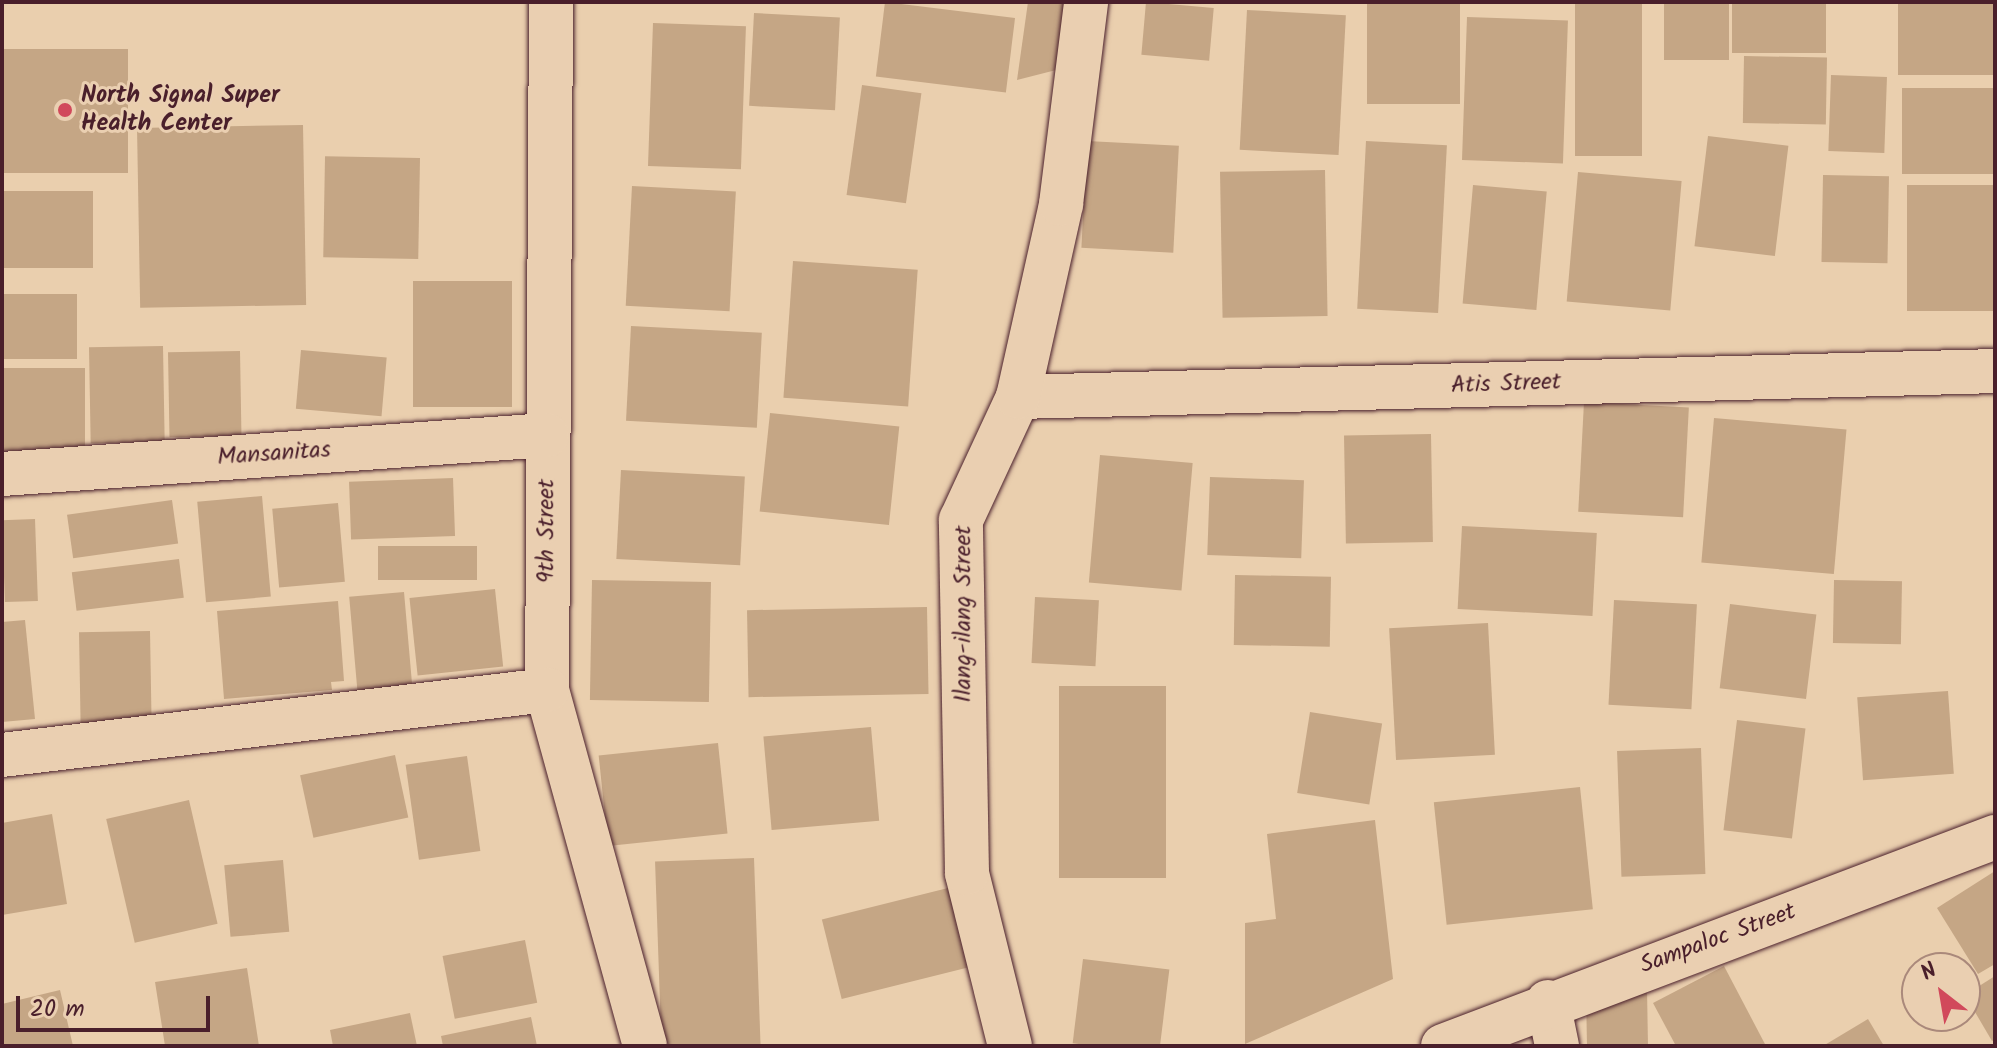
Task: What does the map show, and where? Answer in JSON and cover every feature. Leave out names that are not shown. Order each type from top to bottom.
[{"type":"street","name":"9th Street","points":[[551,2],[547,690],[645,1046]]},
{"type":"street","name":"Ilang-ilang Street","points":[[1010,1046],[967,873],[961,520],[1018,397],[1061,204],[1086,2]]},
{"type":"street","name":"Atis Street","points":[[1018,397],[1995,371]]},
{"type":"street","name":"Mansanitas","points":[[2,474],[547,435]]},
{"type":"street","points":[[2,755],[547,690]]},
{"type":"street","name":"Sampaloc Street","points":[[1443,1046],[1548,1002],[1995,837]]},
{"type":"street","points":[[1548,1002],[1557,1046]]},
{"type":"building","points":[[885,2],[1015,18],[1006,92],[876,76]]},
{"type":"building","points":[[1028,2],[1068,2],[1060,69],[1017,80]]},
{"type":"building","points":[[1146,2],[1214,8],[1209,61],[1141,55]]},
{"type":"building","points":[[1367,2],[1460,2],[1460,104],[1367,104]]},
{"type":"building","points":[[1575,2],[1642,2],[1642,156],[1575,156]]},
{"type":"building","points":[[1664,2],[1729,2],[1729,60],[1664,60]]},
{"type":"building","points":[[1732,2],[1826,2],[1826,53],[1732,53]]},
{"type":"building","points":[[1898,2],[1995,2],[1995,75],[1898,75]]},
{"type":"building","points":[[1247,10],[1346,15],[1339,155],[1240,150]]},
{"type":"building","points":[[754,13],[840,18],[835,110],[749,106]]},
{"type":"building","points":[[1467,17],[1568,21],[1563,163],[1462,160]]},
{"type":"building","points":[[653,23],[746,26],[741,169],[648,166]]},
{"type":"building","name":"North Signal Super Health Center","points":[[2,49],[128,49],[128,173],[2,173]]},
{"type":"building","points":[[1744,56],[1827,57],[1826,124],[1743,123]]},
{"type":"building","points":[[1831,75],[1887,77],[1884,153],[1828,151]]},
{"type":"building","points":[[862,85],[921,93],[906,203],[847,195]]},
{"type":"building","points":[[1902,88],[1995,88],[1995,174],[1902,174]]},
{"type":"building","points":[[303,125],[306,305],[140,308],[137,128]]},
{"type":"building","points":[[1708,136],[1788,146],[1775,256],[1694,246]]},
{"type":"building","points":[[1087,141],[1179,146],[1173,253],[1081,248]]},
{"type":"building","points":[[1366,141],[1447,145],[1438,313],[1357,309]]},
{"type":"building","points":[[325,156],[420,158],[418,259],[323,257]]},
{"type":"building","points":[[1325,170],[1328,316],[1223,318],[1220,172]]},
{"type":"building","points":[[1578,172],[1682,181],[1670,311],[1567,302]]},
{"type":"building","points":[[1823,175],[1889,176],[1887,263],[1821,262]]},
{"type":"building","points":[[1473,185],[1547,191],[1536,310],[1463,304]]},
{"type":"building","points":[[1907,185],[1995,185],[1995,311],[1907,311]]},
{"type":"building","points":[[632,186],[736,191],[730,311],[626,306]]},
{"type":"building","points":[[2,191],[93,191],[93,268],[2,268]]},
{"type":"building","points":[[793,261],[918,270],[908,406],[783,398]]},
{"type":"building","points":[[413,281],[512,281],[512,407],[413,407]]},
{"type":"building","points":[[2,294],[77,294],[77,359],[2,359]]},
{"type":"building","points":[[631,326],[762,333],[757,428],[626,421]]},
{"type":"building","points":[[163,346],[165,442],[91,443],[89,347]]},
{"type":"building","points":[[301,350],[387,357],[382,416],[296,409]]},
{"type":"building","points":[[240,351],[241,436],[169,437],[168,352]]},
{"type":"building","points":[[2,368],[85,368],[85,454],[2,454]]},
{"type":"building","points":[[1584,402],[1689,407],[1683,517],[1578,512]]},
{"type":"building","points":[[770,413],[899,427],[889,525],[760,511]]},
{"type":"building","points":[[1714,418],[1846,430],[1834,574],[1701,562]]},
{"type":"building","points":[[1431,434],[1433,542],[1346,544],[1344,436]]},
{"type":"building","points":[[1100,455],[1193,463],[1181,591],[1089,583]]},
{"type":"building","points":[[621,470],[745,476],[740,565],[616,559]]},
{"type":"building","points":[[1210,477],[1304,480],[1301,558],[1207,555]]},
{"type":"building","points":[[453,478],[455,536],[351,540],[349,482]]},
{"type":"building","points":[[262,496],[271,597],[206,602],[197,502]]},
{"type":"building","points":[[172,500],[178,544],[73,558],[67,515]]},
{"type":"building","points":[[338,503],[345,582],[279,587],[272,509]]},
{"type":"building","points":[[35,519],[38,601],[5,602],[2,520]]},
{"type":"building","points":[[1462,526],[1597,533],[1592,616],[1458,609]]},
{"type":"building","points":[[378,546],[477,546],[477,580],[378,580]]},
{"type":"building","points":[[179,559],[184,598],[77,611],[72,572]]},
{"type":"building","points":[[1235,575],[1331,577],[1330,647],[1234,645]]},
{"type":"building","points":[[592,580],[711,582],[709,702],[590,700]]},
{"type":"building","points":[[1834,580],[1902,581],[1901,644],[1833,643]]},
{"type":"building","points":[[495,589],[503,667],[418,676],[409,598]]},
{"type":"building","points":[[404,592],[413,693],[358,697],[349,597]]},
{"type":"building","points":[[1035,597],[1099,600],[1095,666],[1032,663]]},
{"type":"building","points":[[1614,600],[1697,604],[1691,709],[1609,705]]},
{"type":"building","points":[[338,601],[344,681],[331,682],[332,690],[224,699],[217,611]]},
{"type":"building","points":[[1730,604],[1816,615],[1806,699],[1720,688]]},
{"type":"building","points":[[927,607],[929,694],[749,697],[747,610]]},
{"type":"building","points":[[25,620],[35,719],[2,722],[2,622]]},
{"type":"building","points":[[1488,623],[1495,755],[1396,760],[1389,628]]},
{"type":"building","points":[[150,631],[152,729],[81,730],[79,632]]},
{"type":"building","points":[[1059,686],[1166,686],[1166,878],[1059,878]]},
{"type":"building","points":[[1948,691],[1954,774],[1863,780],[1857,697]]},
{"type":"building","points":[[1310,712],[1382,723],[1369,804],[1297,793]]},
{"type":"building","points":[[1737,720],[1805,728],[1792,839],[1723,830]]},
{"type":"building","points":[[871,727],[879,821],[772,830],[763,736]]},
{"type":"building","points":[[718,743],[728,834],[608,846],[599,756]]},
{"type":"building","points":[[1701,748],[1705,874],[1621,877],[1617,751]]},
{"type":"building","points":[[395,755],[408,818],[313,838],[300,775]]},
{"type":"building","points":[[467,756],[480,851],[419,860],[406,765]]},
{"type":"building","points":[[1580,787],[1593,909],[1447,925],[1434,802]]},
{"type":"building","points":[[189,800],[218,924],[135,943],[106,819]]},
{"type":"building","points":[[52,814],[67,904],[2,915],[2,823]]},
{"type":"building","points":[[1375,820],[1393,979],[1245,1044],[1245,923],[1276,919],[1267,834]]},
{"type":"building","points":[[754,858],[761,1046],[662,1046],[655,861]]},
{"type":"building","points":[[283,860],[289,932],[230,937],[224,865]]},
{"type":"building","points":[[1995,871],[1995,964],[1981,972],[1981,952],[1964,952],[1937,908]]},
{"type":"building","points":[[948,888],[968,968],[842,999],[822,919]]},
{"type":"building","points":[[525,940],[537,1003],[455,1019],[443,956]]},
{"type":"building","points":[[1083,959],[1169,970],[1160,1046],[1073,1043]]},
{"type":"building","points":[[1724,966],[1766,1046],[1676,1046],[1653,1003]]},
{"type":"building","points":[[247,968],[259,1046],[165,1046],[155,982]]},
{"type":"building","points":[[1995,976],[1995,1039],[1992,1041],[1981,1022],[1981,985]]},
{"type":"building","points":[[1647,989],[1648,1046],[1587,1046],[1586,990]]},
{"type":"building","points":[[60,990],[73,1046],[2,1046],[2,1004]]},
{"type":"building","points":[[410,1013],[417,1046],[333,1046],[330,1030]]},
{"type":"building","points":[[531,1017],[537,1046],[443,1046],[441,1036]]},
{"type":"building","points":[[1868,1019],[1884,1046],[1823,1046]]},
{"type":"place","name":"North Signal Super Health Center","points":[[65,110]]}]
